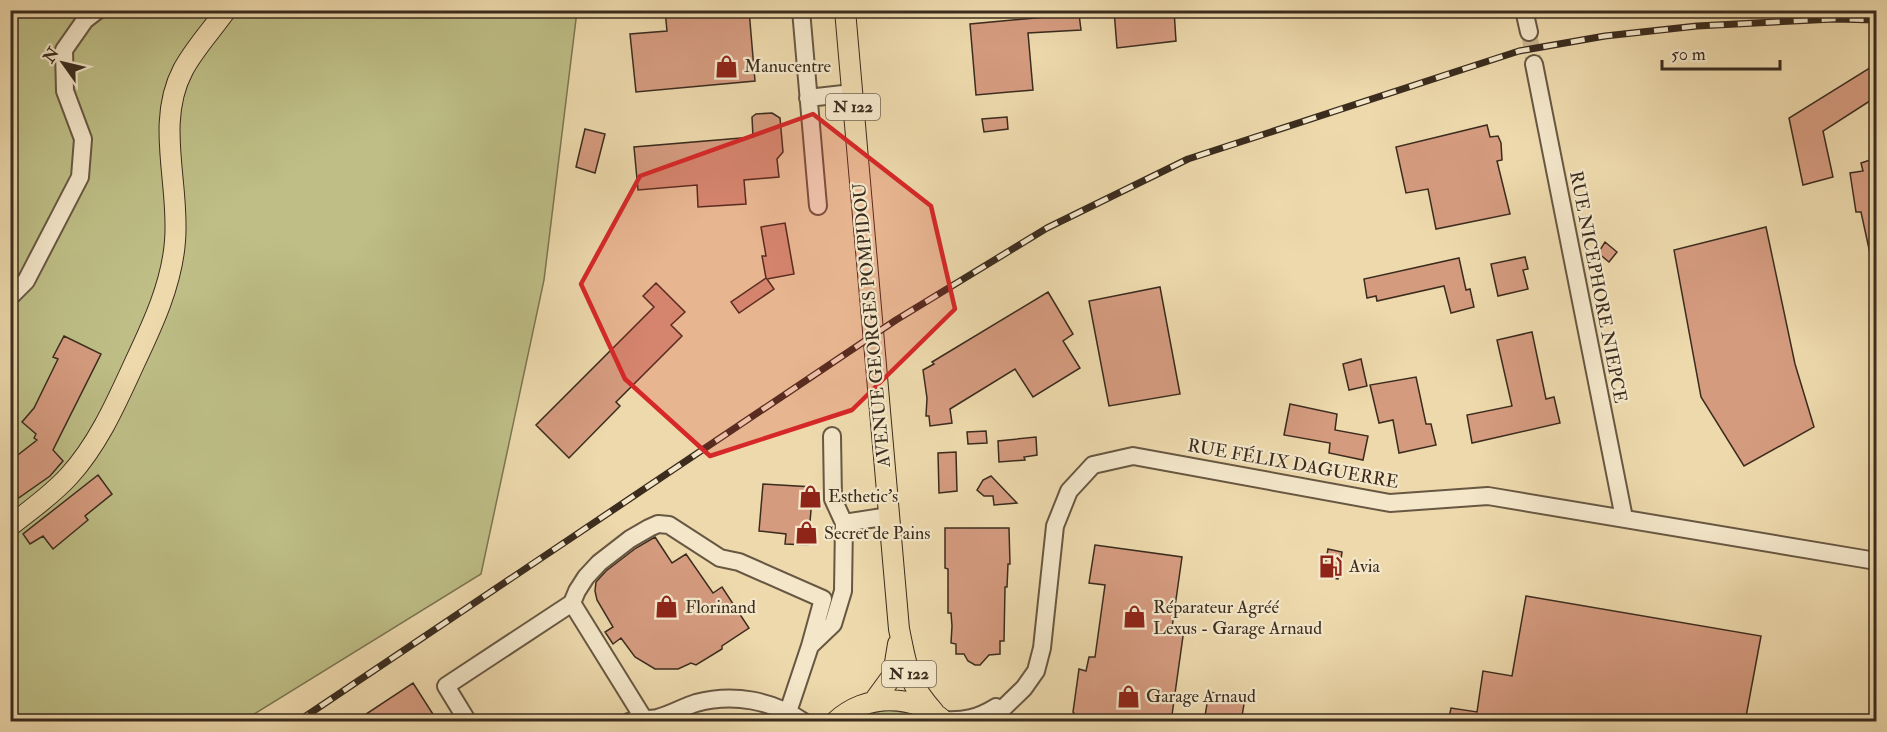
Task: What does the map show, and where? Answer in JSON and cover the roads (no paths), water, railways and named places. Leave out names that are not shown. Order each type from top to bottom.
[{"type":"main road","points":[[10,526],[57,489],[82,460],[126,383],[156,314],[171,271],[176,241],[170,139],[174,96],[183,70],[226,10]]},
{"type":"main road","name":"AVENUE GEORGES POMPIDOU","points":[[845,10],[899,629],[911,681],[923,700],[941,718]]},
{"type":"main road","name":"AVENUE GEORGES POMPIDOU","points":[[874,701],[892,675],[899,629]]},
{"type":"main road","points":[[835,722],[854,708],[874,701],[890,699],[905,701],[941,718]]},
{"type":"street","points":[[10,297],[26,281],[80,177],[83,139],[65,91],[64,50],[85,20],[98,10]]},
{"type":"street","points":[[801,10],[818,206]]},
{"type":"street","points":[[1524,10],[1529,32]]},
{"type":"street","name":"RUE NICEPHORE NIEPCE","points":[[1534,64],[1624,518]]},
{"type":"street","points":[[808,98],[852,93]]},
{"type":"street","points":[[810,646],[833,624],[843,591],[844,523],[834,499],[832,436]]},
{"type":"street","name":"RUE FÉLIX DAGUERRE","points":[[989,722],[1030,680],[1039,661],[1055,526],[1069,491],[1093,465],[1133,456],[1390,503],[1488,496],[1876,561]]},
{"type":"street","points":[[844,523],[889,516]]},
{"type":"street","points":[[468,722],[446,686],[572,603],[586,577],[611,553],[658,524],[669,525],[720,558],[739,562],[823,599],[810,646],[784,717]]},
{"type":"street","points":[[572,603],[636,720],[656,718],[698,702],[748,699],[776,706],[784,717],[804,722]]},
{"type":"street","name":"RUE FÉLIX DAGUERRE","points":[[941,718],[961,721],[976,718],[1017,694]]},
{"type":"tunnel","points":[[1529,32],[1534,64]]},
{"type":"railway","points":[[297,722],[896,320],[1047,228],[1188,159],[1519,51],[1605,36],[1697,26],[1834,19],[1876,20]]},
{"type":"place","name":"Manucentre","points":[[726,66]]},
{"type":"place","name":"Esthetic's","points":[[810,496]]},
{"type":"place","name":"Secret de Pains","points":[[806,533]]},
{"type":"place","name":"Avia","points":[[1331,566]]},
{"type":"place","name":"Florinand","points":[[667,607]]},
{"type":"place","name":"Réparateur Agréé Lexus - Garage Arnaud","points":[[1135,617]]},
{"type":"place","name":"Garage Arnaud","points":[[1128,696]]}]
